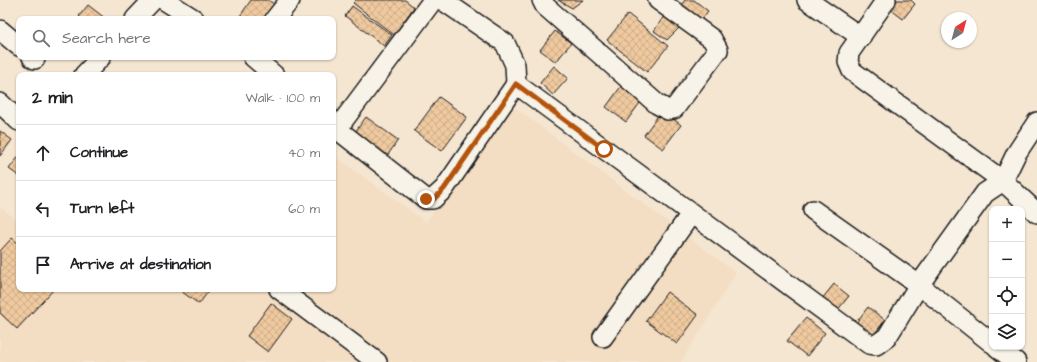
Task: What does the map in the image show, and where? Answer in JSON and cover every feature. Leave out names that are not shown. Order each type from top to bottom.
[{"type":"street","points":[[138,16],[152,0]]},
{"type":"street","points":[[164,0],[189,16]]},
{"type":"street","points":[[277,16],[290,0]]},
{"type":"street","points":[[336,126],[433,0]]},
{"type":"street","points":[[336,128],[426,199],[433,200],[444,189],[516,84],[515,65],[505,43],[442,0]]},
{"type":"street","points":[[542,0],[545,6],[657,104],[668,110],[674,110],[718,50],[712,39],[658,0]]},
{"type":"street","points":[[807,0],[860,37]]},
{"type":"street","points":[[886,0],[849,53],[848,62],[852,71],[1003,181],[1037,213]]},
{"type":"street","points":[[0,30],[16,43]]},
{"type":"street","points":[[87,72],[98,60]]},
{"type":"street","points":[[256,60],[270,72]]},
{"type":"street","points":[[516,84],[869,344],[876,345],[887,337],[919,285],[986,193],[1003,181],[1016,154],[1037,122]]},
{"type":"street","points":[[0,103],[16,117]]},
{"type":"street","points":[[813,210],[919,285],[989,341]]},
{"type":"street","points":[[603,337],[691,214]]},
{"type":"street","points":[[283,292],[377,362]]},
{"type":"street","points":[[1001,350],[1016,362]]},
{"type":"shaded area","points":[[510,104],[736,273],[681,362],[0,362],[0,207],[16,220],[16,292],[336,292],[336,157],[426,222]]},
{"type":"building","points":[[251,0],[268,0],[274,4],[265,16],[240,16]]},
{"type":"building","points":[[356,0],[405,0],[414,7],[394,35],[353,3]]},
{"type":"building","points":[[558,0],[583,0],[572,8]]},
{"type":"building","points":[[685,0],[694,0],[708,11],[698,24],[678,9]]},
{"type":"building","points":[[897,0],[911,0],[915,4],[903,19],[890,9]]},
{"type":"building","points":[[88,5],[102,16],[79,16]]},
{"type":"building","points":[[352,6],[392,35],[384,46],[345,16]]},
{"type":"building","points":[[628,14],[668,46],[647,72],[607,40]]},
{"type":"building","points":[[664,16],[679,28],[667,40],[654,31]]},
{"type":"building","points":[[555,31],[571,43],[556,62],[540,50]]},
{"type":"building","points":[[554,66],[568,78],[553,95],[540,83]]},
{"type":"building","points":[[622,85],[642,100],[626,122],[606,107]]},
{"type":"building","points":[[439,97],[467,117],[442,151],[414,131]]},
{"type":"building","points":[[662,110],[681,125],[663,149],[644,135]]},
{"type":"building","points":[[366,117],[398,140],[383,162],[350,139]]},
{"type":"building","points":[[0,131],[12,140],[0,156]]},
{"type":"building","points":[[16,160],[16,174],[9,169]]},
{"type":"building","points":[[12,238],[16,241],[16,292],[51,292],[17,329],[0,313],[0,251]]},
{"type":"building","points":[[834,284],[849,296],[832,317],[817,305]]},
{"type":"building","points":[[182,292],[208,292],[199,304]]},
{"type":"building","points":[[667,292],[698,315],[677,344],[646,321]]},
{"type":"building","points":[[271,303],[292,319],[268,352],[247,336]]},
{"type":"building","points":[[868,307],[885,320],[869,341],[852,328]]},
{"type":"building","points":[[806,318],[825,333],[807,356],[787,341]]},
{"type":"route","points":[[426,199],[433,200],[444,189],[516,84],[604,149]]}]
